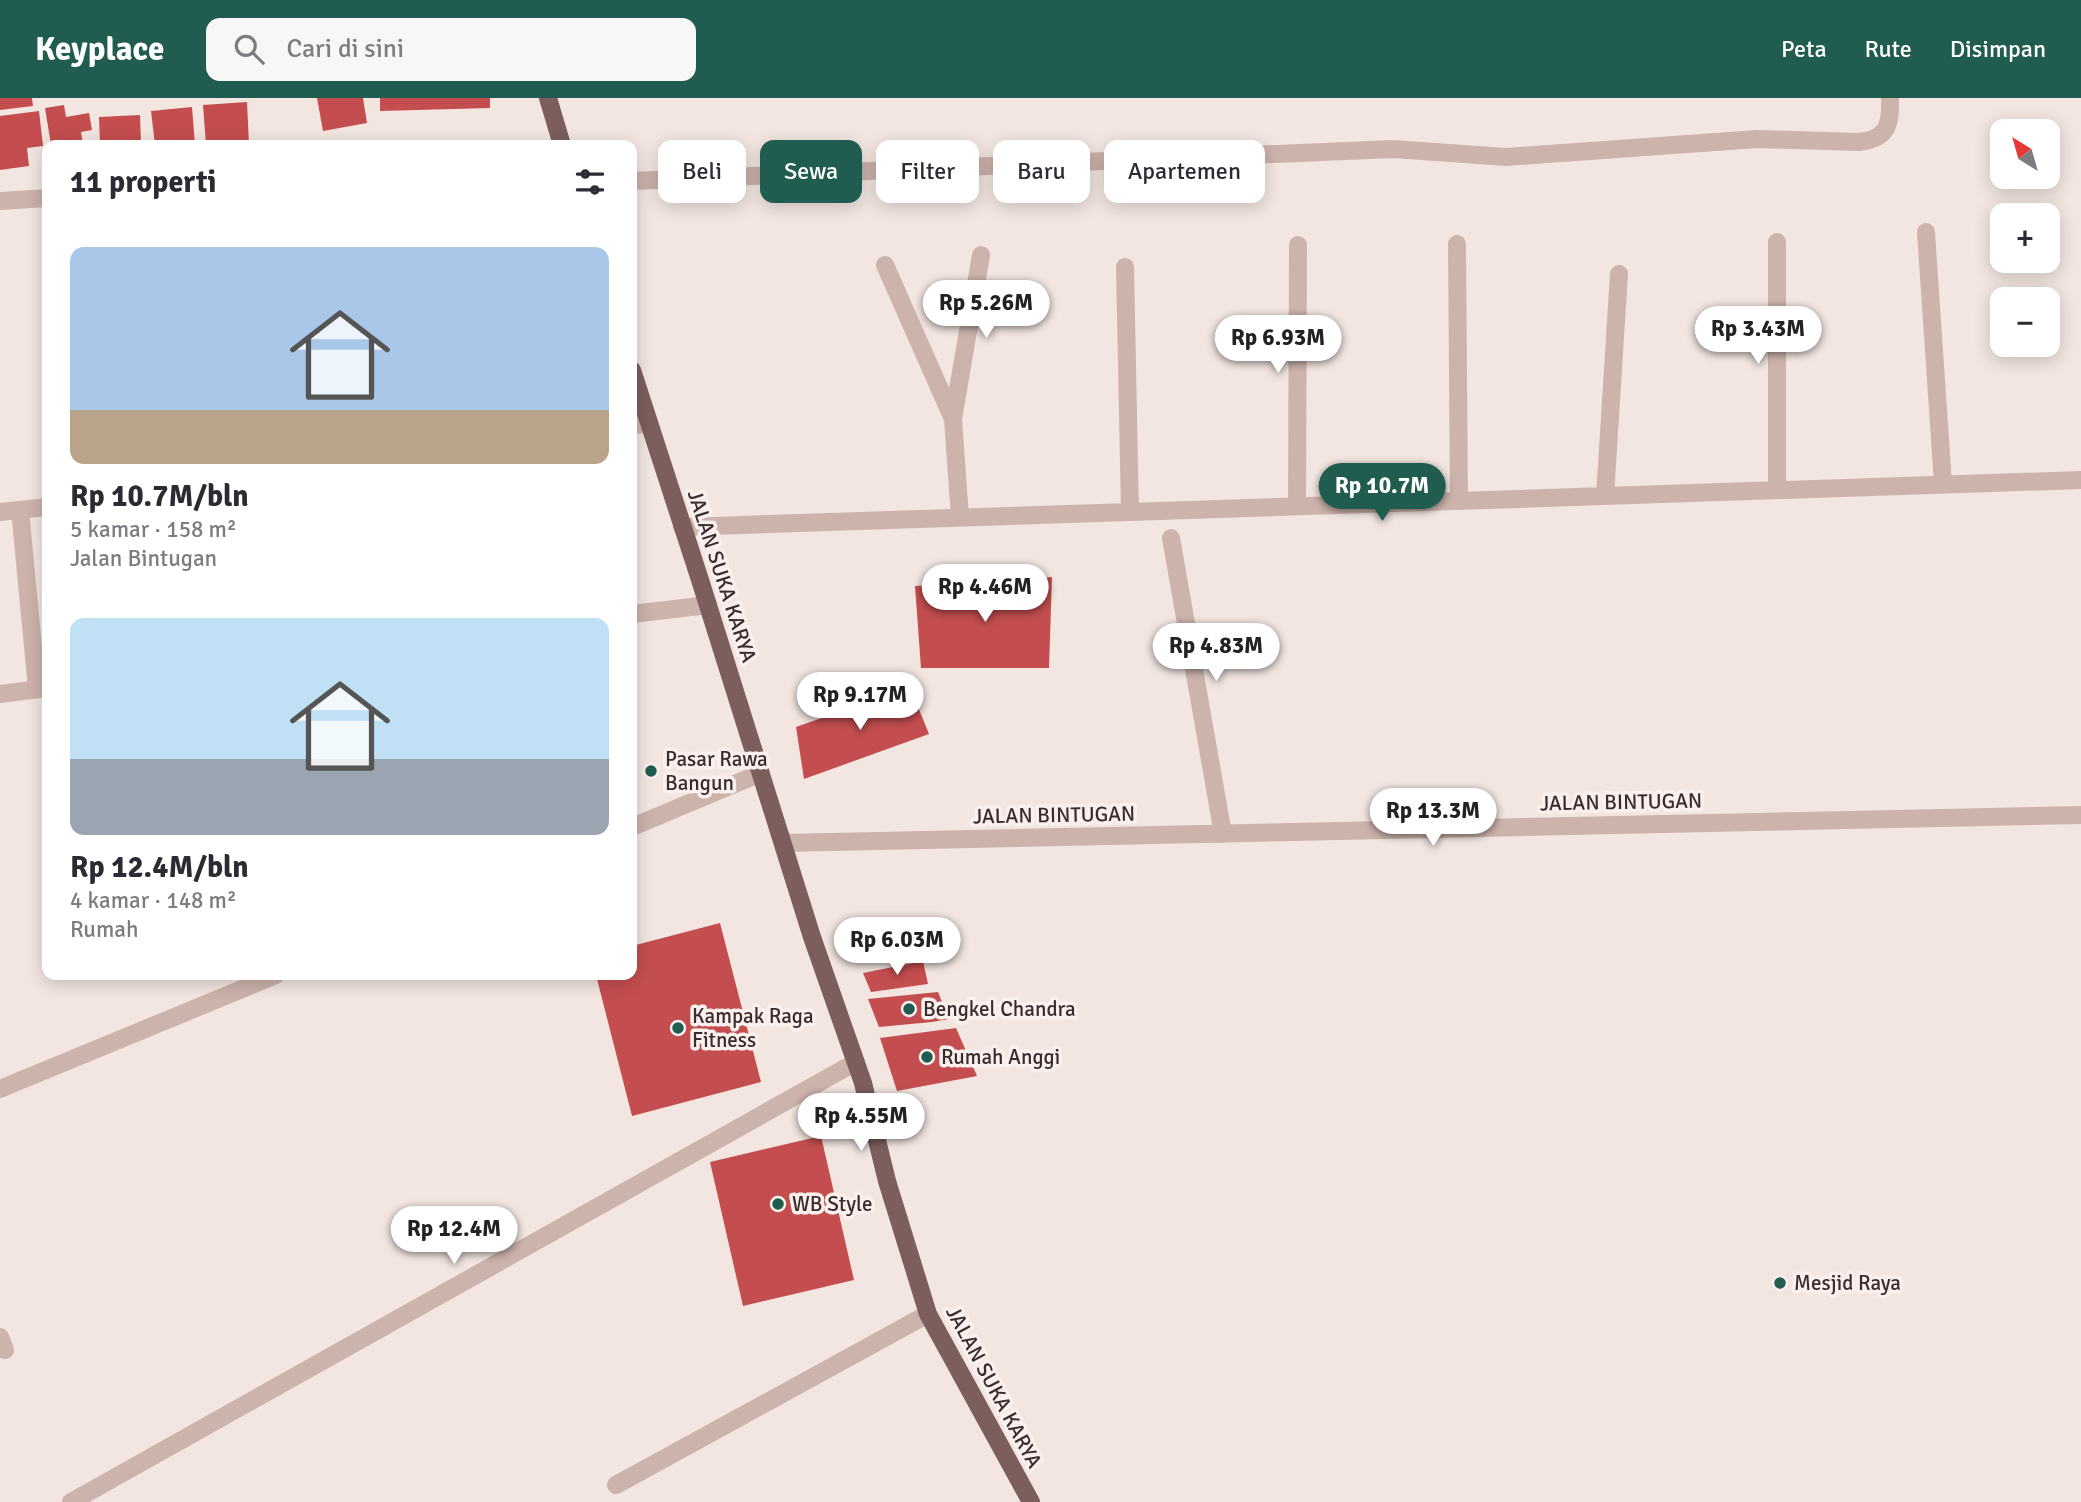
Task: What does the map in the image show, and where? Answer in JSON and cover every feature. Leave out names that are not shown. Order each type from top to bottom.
[{"type":"main road","points":[[548,98],[561,140]]},
{"type":"main road","name":"JALAN SUKA KARYA","points":[[637,404],[640,424],[682,527],[708,605],[812,937],[863,1083],[887,1181],[928,1314],[1031,1502]]},
{"type":"street","points":[[637,180],[1393,149],[1506,157],[1757,139],[1859,142],[1872,140],[1889,125],[1890,98]]},
{"type":"street","points":[[0,201],[42,198]]},
{"type":"street","points":[[1926,232],[1943,484]]},
{"type":"street","points":[[1777,242],[1777,490]]},
{"type":"street","points":[[1457,244],[1459,501]]},
{"type":"street","points":[[1297,506],[1298,245]]},
{"type":"street","points":[[960,517],[953,419],[981,255]]},
{"type":"street","points":[[885,265],[953,419]]},
{"type":"street","points":[[1125,267],[1130,512]]},
{"type":"street","points":[[1605,496],[1619,274]]},
{"type":"street","points":[[682,527],[2081,480]]},
{"type":"street","points":[[0,512],[42,508]]},
{"type":"street","points":[[0,694],[42,689],[20,510]]},
{"type":"street","points":[[1171,538],[1223,834]]},
{"type":"street","points":[[637,613],[708,605]]},
{"type":"street","points":[[637,825],[761,773]]},
{"type":"street","name":"JALAN BINTUGAN","points":[[784,844],[2081,815]]},
{"type":"street","points":[[0,1089],[264,980]]},
{"type":"street","points":[[71,1502],[856,1062]]},
{"type":"street","points":[[616,1485],[928,1314]]},
{"type":"building","points":[[0,98],[32,98],[33,106],[0,110]]},
{"type":"building","points":[[317,98],[363,98],[367,123],[323,131]]},
{"type":"building","points":[[380,98],[490,98],[490,108],[380,111]]},
{"type":"building","points":[[247,102],[249,140],[206,140],[203,105]]},
{"type":"building","points":[[64,105],[66,117],[89,113],[92,130],[81,132],[82,140],[50,140],[45,108]]},
{"type":"building","points":[[192,107],[195,140],[154,140],[151,111]]},
{"type":"building","points":[[39,111],[42,146],[27,148],[29,166],[0,170],[0,116]]},
{"type":"building","points":[[140,115],[141,140],[100,140],[99,117]]},
{"type":"building","points":[[1052,577],[1049,668],[921,668],[915,586]]},
{"type":"building","points":[[910,687],[929,734],[804,779],[796,727]]},
{"type":"building","name":"Kampak Raga Fitness","points":[[720,923],[761,1082],[632,1116],[597,980],[637,980],[637,945]]},
{"type":"building","points":[[923,961],[928,984],[871,992],[863,973]]},
{"type":"building","name":"Bengkel Chandra","points":[[938,992],[949,1019],[932,1022],[879,1027],[868,999]]},
{"type":"building","name":"Rumah Anggi","points":[[956,1028],[977,1076],[897,1091],[880,1038]]},
{"type":"building","name":"WB Style","points":[[821,1136],[854,1280],[743,1306],[710,1162]]},
{"type":"place","name":"Pasar Rawa Bangun","points":[[651,771]]},
{"type":"place","name":"Bengkel Chandra","points":[[909,1009]]},
{"type":"place","name":"Kampak Raga Fitness","points":[[678,1028]]},
{"type":"place","name":"Rumah Anggi","points":[[927,1057]]},
{"type":"place","name":"WB Style","points":[[778,1204]]},
{"type":"place","name":"Mesjid Raya","points":[[1780,1283]]}]
